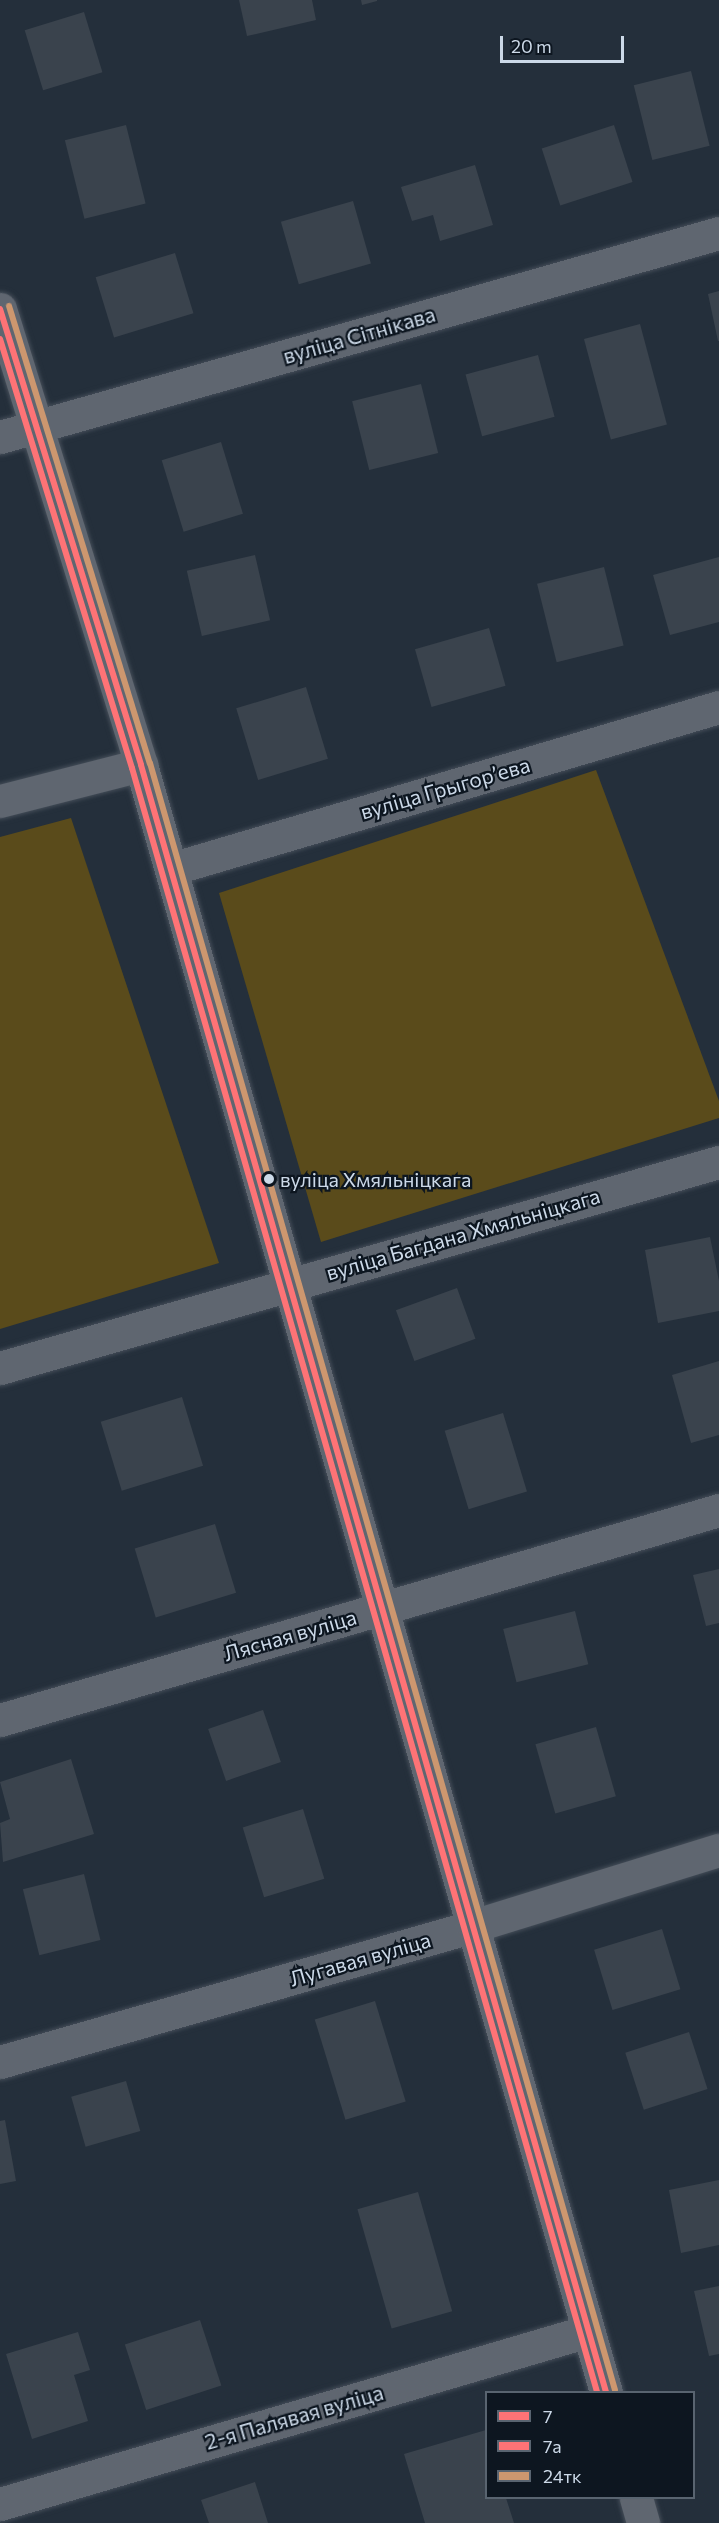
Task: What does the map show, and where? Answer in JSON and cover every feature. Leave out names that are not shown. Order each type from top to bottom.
[{"type":"street","name":"вуліца Сітнікава","points":[[0,437],[719,233]]},
{"type":"street","points":[[0,309],[171,868],[606,2391]]},
{"type":"street","name":"вуліца Грыгорʼева","points":[[171,868],[719,707]]},
{"type":"street","points":[[0,801],[141,765]]},
{"type":"street","name":"вуліца Багдана Хмяльніцкага","points":[[0,1368],[719,1162]]},
{"type":"street","name":"Лясная вуліца","points":[[0,1720],[719,1510]]},
{"type":"street","name":"Лугавая вуліца","points":[[0,2062],[473,1926],[719,1850]]},
{"type":"street","name":"2-я Палявая вуліца","points":[[0,2504],[588,2331]]},
{"type":"street","points":[[636,2499],[643,2523]]},
{"type":"shaded area","points":[[596,770],[719,1101],[719,1118],[321,1242],[219,893]]},
{"type":"shaded area","points":[[71,818],[219,1263],[0,1329],[0,837]]},
{"type":"building","points":[[239,0],[312,0],[316,20],[247,36]]},
{"type":"building","points":[[361,0],[377,0],[377,1],[362,5]]},
{"type":"building","points":[[84,12],[102,72],[43,90],[25,30]]},
{"type":"building","points":[[691,71],[710,146],[652,160],[634,85]]},
{"type":"building","points":[[126,125],[146,204],[84,219],[65,140]]},
{"type":"building","points":[[614,125],[633,182],[560,206],[542,148]]},
{"type":"building","points":[[475,165],[493,225],[440,241],[433,215],[412,221],[401,187]]},
{"type":"building","points":[[353,201],[371,263],[299,284],[281,222]]},
{"type":"building","points":[[175,253],[193,313],[114,338],[96,277]]},
{"type":"building","points":[[719,291],[719,341],[718,341],[708,294]]},
{"type":"building","points":[[640,324],[667,424],[611,439],[584,339]]},
{"type":"building","points":[[538,355],[555,417],[482,436],[466,374]]},
{"type":"building","points":[[421,384],[438,453],[369,470],[352,401]]},
{"type":"building","points":[[221,442],[243,514],[184,532],[162,460]]},
{"type":"building","points":[[255,555],[270,620],[202,636],[187,571]]},
{"type":"building","points":[[719,557],[719,622],[670,635],[653,575]]},
{"type":"building","points":[[604,567],[624,646],[557,662],[537,584]]},
{"type":"building","points":[[489,628],[506,686],[432,707],[415,649]]},
{"type":"building","points":[[306,687],[328,759],[258,780],[236,708]]},
{"type":"building","points":[[710,1237],[719,1281],[719,1311],[658,1323],[645,1250]]},
{"type":"building","points":[[457,1288],[475,1339],[414,1361],[396,1310]]},
{"type":"building","points":[[719,1361],[719,1435],[691,1443],[672,1375]]},
{"type":"building","points":[[182,1397],[203,1466],[122,1491],[101,1422]]},
{"type":"building","points":[[503,1413],[527,1491],[469,1509],[445,1431]]},
{"type":"building","points":[[215,1524],[236,1593],[156,1617],[135,1549]]},
{"type":"building","points":[[719,1569],[719,1623],[706,1626],[693,1575]]},
{"type":"building","points":[[575,1611],[588,1664],[517,1682],[503,1629]]},
{"type":"building","points":[[263,1710],[281,1762],[226,1781],[208,1729]]},
{"type":"building","points":[[596,1727],[616,1796],[555,1814],[535,1744]]},
{"type":"building","points":[[71,1759],[94,1834],[3,1862],[0,1823],[10,1819],[0,1782]]},
{"type":"building","points":[[303,1809],[324,1879],[264,1897],[243,1827]]},
{"type":"building","points":[[84,1874],[100,1940],[39,1955],[23,1889]]},
{"type":"building","points":[[662,1929],[680,1989],[613,2010],[594,1950]]},
{"type":"building","points":[[375,2001],[406,2101],[345,2120],[315,2019]]},
{"type":"building","points":[[689,2032],[708,2089],[644,2110],[625,2053]]},
{"type":"building","points":[[126,2081],[140,2131],[86,2147],[71,2097]]},
{"type":"building","points":[[5,2120],[16,2181],[0,2184],[0,2121]]},
{"type":"building","points":[[719,2180],[719,2245],[681,2253],[669,2190]]},
{"type":"building","points":[[418,2192],[452,2311],[392,2329],[357,2209]]},
{"type":"building","points":[[719,2286],[719,2354],[709,2356],[694,2291]]},
{"type":"building","points":[[200,2320],[221,2386],[146,2410],[125,2344]]},
{"type":"building","points":[[78,2332],[90,2370],[74,2375],[88,2421],[32,2439],[6,2354]]},
{"type":"building","points":[[485,2430],[485,2499],[506,2499],[514,2523],[425,2523],[404,2454]]},
{"type":"building","points":[[255,2482],[268,2523],[209,2523],[201,2500]]},
{"type":"transit line","name":"24тк","points":[[9,306],[150,763],[615,2390]]},
{"type":"transit line","name":"7","points":[[0,309],[141,765],[606,2391]]},
{"type":"transit line","name":"7а","points":[[0,339],[132,768],[597,2391]]},
{"type":"place","name":"вуліца Хмяльніцкага","points":[[269,1179]]}]
